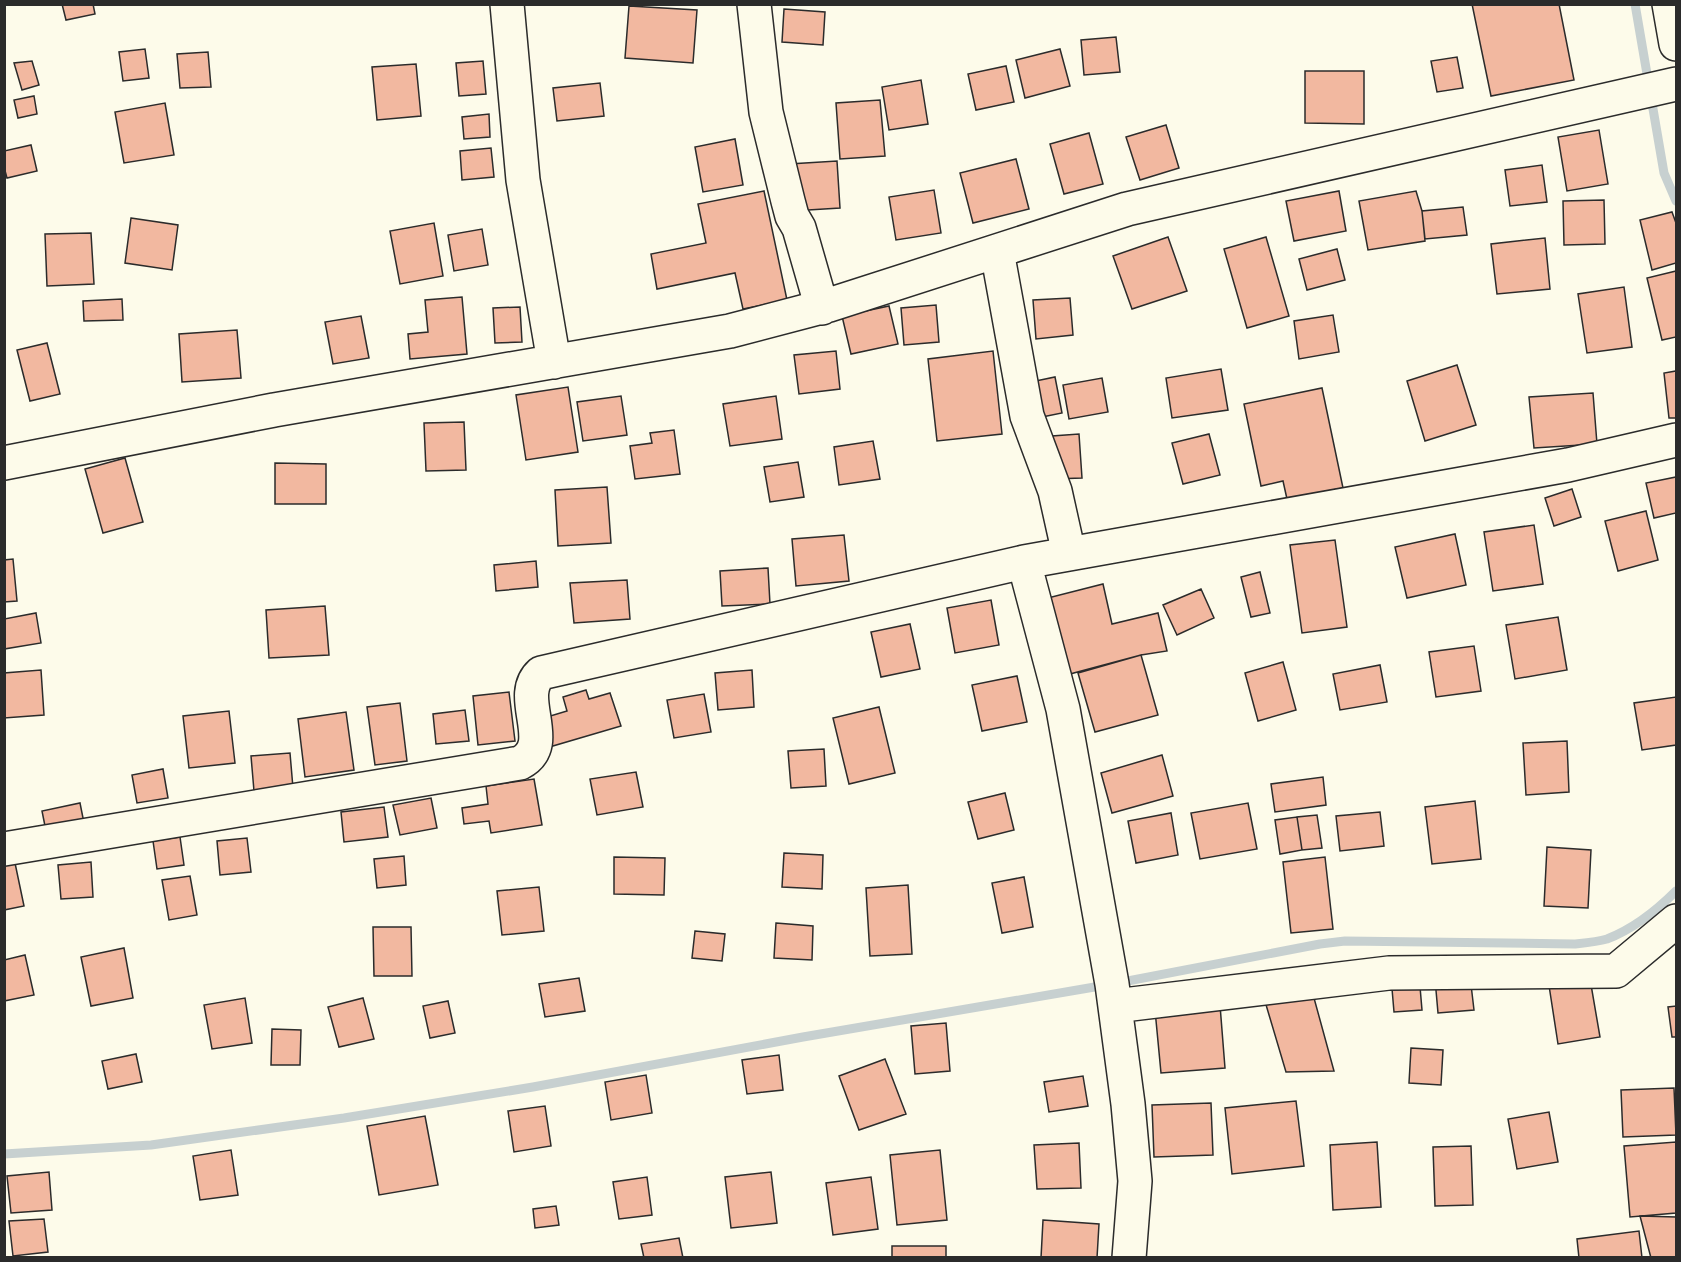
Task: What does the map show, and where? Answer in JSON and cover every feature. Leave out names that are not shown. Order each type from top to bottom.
[{"type":"street","points":[[507,4],[523,180],[554,362]]},
{"type":"street","points":[[754,4],[766,112],[792,216],[799,228],[822,308]]},
{"type":"street","points":[[1669,4],[1677,44]]},
{"type":"street","points":[[4,463],[274,410],[730,332],[822,308],[1127,209],[1677,84]]},
{"type":"street","points":[[997,251],[1027,416],[1055,491],[1069,554]]},
{"type":"street","points":[[4,849],[520,763],[530,757],[537,743],[532,701],[533,689],[541,673],[1024,562],[1568,465],[1677,440]]},
{"type":"street","points":[[1024,562],[1063,709],[1115,1006],[1135,1181],[1129,1257]]},
{"type":"street","points":[[1115,1006],[1389,973],[1616,971],[1677,921]]},
{"type":"building","points":[[62,4],[93,4],[95,14],[66,20]]},
{"type":"building","points":[[1472,4],[1559,4],[1574,80],[1491,96]]},
{"type":"building","points":[[629,6],[697,10],[693,63],[625,58]]},
{"type":"building","points":[[784,9],[825,12],[823,45],[782,42]]},
{"type":"building","points":[[1116,37],[1120,72],[1084,75],[1081,40]]},
{"type":"building","points":[[145,49],[149,78],[123,81],[119,52]]},
{"type":"building","points":[[1060,49],[1070,86],[1025,98],[1016,60]]},
{"type":"building","points":[[208,52],[211,87],[180,88],[177,54]]},
{"type":"building","points":[[1457,57],[1463,88],[1437,92],[1431,61]]},
{"type":"building","points":[[32,61],[39,85],[22,90],[14,63]]},
{"type":"building","points":[[483,61],[486,94],[459,96],[456,63]]},
{"type":"building","points":[[416,64],[421,116],[377,120],[372,67]]},
{"type":"building","points":[[1006,66],[1014,102],[976,110],[968,74]]},
{"type":"building","points":[[1305,71],[1364,71],[1364,124],[1305,123]]},
{"type":"building","points":[[921,80],[928,124],[889,130],[882,87]]},
{"type":"building","points":[[600,83],[604,116],[557,121],[553,88]]},
{"type":"building","points":[[34,96],[37,114],[18,118],[14,100]]},
{"type":"building","points":[[880,100],[885,156],[840,159],[836,103]]},
{"type":"building","points":[[165,103],[174,155],[124,163],[115,112]]},
{"type":"building","points":[[489,114],[490,137],[464,139],[462,117]]},
{"type":"building","points":[[1166,125],[1179,168],[1140,180],[1126,137]]},
{"type":"building","points":[[1599,130],[1608,184],[1567,191],[1558,137]]},
{"type":"building","points":[[1089,133],[1103,184],[1064,194],[1050,144]]},
{"type":"building","points":[[735,139],[743,185],[703,192],[695,147]]},
{"type":"building","points":[[31,145],[37,171],[7,178],[4,151]]},
{"type":"building","points":[[491,148],[494,177],[462,180],[460,151]]},
{"type":"building","points":[[1016,159],[1029,209],[973,223],[960,173]]},
{"type":"building","points":[[837,161],[840,208],[792,211],[789,164]]},
{"type":"building","points":[[1542,165],[1547,202],[1510,206],[1505,170]]},
{"type":"building","points":[[934,190],[941,233],[896,240],[889,197]]},
{"type":"building","points":[[764,191],[787,300],[743,309],[735,273],[657,289],[651,254],[706,243],[698,204]]},
{"type":"building","points":[[1339,191],[1346,231],[1294,241],[1286,201]]},
{"type":"building","points":[[1416,191],[1422,211],[1425,241],[1368,250],[1359,201]]},
{"type":"building","points":[[1604,200],[1605,244],[1564,245],[1563,201]]},
{"type":"building","points":[[1463,207],[1467,235],[1425,239],[1422,211]]},
{"type":"building","points":[[1672,212],[1676,223],[1676,263],[1652,270],[1640,220]]},
{"type":"building","points":[[131,218],[178,225],[172,270],[125,263]]},
{"type":"building","points":[[434,223],[443,276],[400,284],[390,231]]},
{"type":"building","points":[[482,229],[488,265],[454,271],[448,235]]},
{"type":"building","points":[[91,233],[94,284],[47,286],[45,234]]},
{"type":"building","points":[[1168,237],[1187,291],[1132,309],[1113,256]]},
{"type":"building","points":[[1266,237],[1289,316],[1247,328],[1224,249]]},
{"type":"building","points":[[1545,238],[1550,289],[1497,294],[1491,244]]},
{"type":"building","points":[[1337,249],[1345,280],[1307,290],[1299,259]]},
{"type":"building","points":[[1676,271],[1676,337],[1662,340],[1647,278]]},
{"type":"building","points":[[1624,287],[1632,347],[1587,353],[1578,294]]},
{"type":"building","points":[[462,297],[467,354],[410,359],[408,334],[428,332],[425,300]]},
{"type":"building","points":[[1070,298],[1073,335],[1036,339],[1033,300]]},
{"type":"building","points":[[122,299],[123,320],[84,321],[83,301]]},
{"type":"building","points":[[936,305],[939,342],[904,345],[901,308]]},
{"type":"building","points":[[889,306],[898,344],[851,354],[842,316]]},
{"type":"building","points":[[520,307],[522,342],[495,343],[493,308]]},
{"type":"building","points":[[1333,315],[1339,352],[1299,359],[1294,321]]},
{"type":"building","points":[[361,316],[369,358],[333,364],[325,322]]},
{"type":"building","points":[[237,330],[241,378],[182,382],[179,334]]},
{"type":"building","points":[[47,343],[60,394],[30,401],[17,350]]},
{"type":"building","points":[[836,351],[840,389],[799,394],[794,355]]},
{"type":"building","points":[[993,351],[1002,434],[937,441],[928,359]]},
{"type":"building","points":[[1457,365],[1476,425],[1425,441],[1407,381]]},
{"type":"building","points":[[1221,369],[1228,410],[1172,418],[1166,378]]},
{"type":"building","points":[[1676,371],[1676,418],[1669,418],[1664,373]]},
{"type":"building","points":[[1055,377],[1062,413],[1032,419],[1026,383]]},
{"type":"building","points":[[1102,378],[1108,412],[1069,419],[1063,385]]},
{"type":"building","points":[[568,387],[578,452],[526,460],[516,395]]},
{"type":"building","points":[[1322,388],[1343,488],[1287,499],[1283,481],[1261,486],[1244,404]]},
{"type":"building","points":[[1593,393],[1597,444],[1534,448],[1529,397]]},
{"type":"building","points":[[621,396],[627,435],[583,441],[577,402]]},
{"type":"building","points":[[776,396],[782,439],[730,446],[723,404]]},
{"type":"building","points":[[464,422],[466,470],[426,471],[424,423]]},
{"type":"building","points":[[674,430],[680,474],[635,479],[630,446],[652,443],[650,433]]},
{"type":"building","points":[[1079,434],[1082,478],[1053,479],[1052,436]]},
{"type":"building","points":[[1209,434],[1220,475],[1183,484],[1172,443]]},
{"type":"building","points":[[873,441],[880,479],[839,485],[834,447]]},
{"type":"building","points":[[125,458],[143,522],[103,533],[85,469]]},
{"type":"building","points":[[798,462],[804,497],[770,502],[764,467]]},
{"type":"building","points":[[275,463],[326,464],[326,504],[275,504]]},
{"type":"building","points":[[1676,477],[1676,513],[1654,518],[1646,483]]},
{"type":"building","points":[[607,487],[611,543],[558,546],[555,490]]},
{"type":"building","points":[[1572,489],[1581,517],[1554,526],[1545,498]]},
{"type":"building","points":[[1646,511],[1658,560],[1618,571],[1605,521]]},
{"type":"building","points":[[1534,525],[1543,584],[1493,591],[1484,532]]},
{"type":"building","points":[[1455,534],[1466,585],[1407,598],[1395,547]]},
{"type":"building","points":[[844,535],[849,581],[796,586],[792,539]]},
{"type":"building","points":[[1335,540],[1347,627],[1302,633],[1290,545]]},
{"type":"building","points":[[13,559],[17,601],[4,602],[4,560]]},
{"type":"building","points":[[536,561],[538,587],[496,591],[494,565]]},
{"type":"building","points":[[768,568],[770,604],[722,606],[720,571]]},
{"type":"building","points":[[1260,572],[1270,613],[1251,617],[1241,577]]},
{"type":"building","points":[[627,580],[630,619],[574,623],[570,583]]},
{"type":"building","points":[[1103,584],[1112,624],[1158,613],[1167,651],[1141,655],[1055,678],[1036,601]]},
{"type":"building","points":[[1201,589],[1214,618],[1177,635],[1163,605]]},
{"type":"building","points":[[991,600],[999,645],[955,653],[947,608]]},
{"type":"building","points":[[325,606],[329,655],[269,658],[266,610]]},
{"type":"building","points":[[36,613],[41,643],[4,649],[4,619]]},
{"type":"building","points":[[1558,617],[1567,670],[1515,679],[1506,625]]},
{"type":"building","points":[[910,624],[920,669],[881,677],[871,632]]},
{"type":"building","points":[[1474,646],[1481,691],[1436,697],[1429,652]]},
{"type":"building","points":[[1141,655],[1158,715],[1095,732],[1078,673]]},
{"type":"building","points":[[1283,662],[1296,710],[1258,721],[1245,673]]},
{"type":"building","points":[[1380,665],[1387,702],[1340,710],[1333,674]]},
{"type":"building","points":[[41,670],[44,715],[4,718],[4,673]]},
{"type":"building","points":[[752,670],[754,707],[718,710],[715,673]]},
{"type":"building","points":[[1017,676],[1027,722],[982,731],[972,685]]},
{"type":"building","points":[[586,690],[589,699],[610,693],[621,726],[546,748],[537,720],[567,711],[563,697]]},
{"type":"building","points":[[509,692],[515,741],[478,745],[473,696]]},
{"type":"building","points":[[704,694],[711,732],[674,738],[667,700]]},
{"type":"building","points":[[1676,697],[1676,745],[1642,750],[1634,703]]},
{"type":"building","points":[[400,703],[407,761],[375,765],[367,707]]},
{"type":"building","points":[[879,707],[895,773],[849,784],[833,718]]},
{"type":"building","points":[[465,710],[469,741],[436,744],[433,714]]},
{"type":"building","points":[[229,711],[235,763],[189,768],[183,716]]},
{"type":"building","points":[[346,712],[354,770],[305,777],[298,719]]},
{"type":"building","points":[[1567,741],[1569,792],[1526,795],[1523,743]]},
{"type":"building","points":[[824,749],[826,786],[791,788],[788,751]]},
{"type":"building","points":[[290,753],[293,788],[254,791],[251,756]]},
{"type":"building","points":[[1162,755],[1173,796],[1112,813],[1101,773]]},
{"type":"building","points":[[163,769],[168,798],[137,803],[132,775]]},
{"type":"building","points":[[636,772],[643,807],[597,815],[590,779]]},
{"type":"building","points":[[1323,777],[1326,805],[1275,812],[1271,784]]},
{"type":"building","points":[[534,779],[542,825],[491,833],[489,821],[464,824],[462,808],[488,804],[486,786]]},
{"type":"building","points":[[1005,793],[1014,830],[978,839],[968,802]]},
{"type":"building","points":[[431,798],[437,828],[400,835],[393,805]]},
{"type":"building","points":[[1475,801],[1481,859],[1432,864],[1425,807]]},
{"type":"building","points":[[80,803],[85,828],[47,836],[42,811]]},
{"type":"building","points":[[1248,803],[1257,849],[1200,859],[1191,813]]},
{"type":"building","points":[[384,807],[388,837],[344,842],[341,812]]},
{"type":"building","points":[[1380,812],[1384,846],[1340,851],[1336,816]]},
{"type":"building","points":[[1171,813],[1178,855],[1136,863],[1128,821]]},
{"type":"building","points":[[1317,815],[1322,848],[1302,850],[1297,817]]},
{"type":"building","points":[[1297,817],[1302,850],[1280,854],[1275,820]]},
{"type":"building","points":[[180,837],[184,865],[157,869],[153,841]]},
{"type":"building","points":[[247,838],[251,872],[220,875],[217,841]]},
{"type":"building","points":[[1547,847],[1591,850],[1588,908],[1544,906]]},
{"type":"building","points":[[784,853],[823,855],[822,889],[782,887]]},
{"type":"building","points":[[404,856],[406,885],[377,888],[374,859]]},
{"type":"building","points":[[614,857],[665,858],[664,895],[614,894]]},
{"type":"building","points":[[1325,857],[1333,929],[1291,933],[1283,862]]},
{"type":"building","points":[[91,862],[93,897],[61,899],[58,865]]},
{"type":"building","points":[[15,863],[24,906],[4,910],[4,865]]},
{"type":"building","points":[[190,876],[197,915],[169,920],[162,880]]},
{"type":"building","points":[[1024,877],[1033,927],[1002,933],[992,883]]},
{"type":"building","points":[[908,885],[912,954],[870,956],[866,888]]},
{"type":"building","points":[[539,887],[544,931],[502,935],[497,891]]},
{"type":"building","points":[[776,923],[813,926],[812,960],[774,958]]},
{"type":"building","points":[[373,927],[411,927],[412,976],[374,976]]},
{"type":"building","points":[[695,931],[725,934],[722,961],[692,958]]},
{"type":"building","points":[[124,948],[133,998],[91,1006],[81,957]]},
{"type":"building","points":[[25,955],[34,995],[4,1001],[4,960]]},
{"type":"building","points":[[1589,973],[1600,1037],[1558,1044],[1548,979]]},
{"type":"building","points":[[1419,975],[1422,1010],[1394,1012],[1391,977]]},
{"type":"building","points":[[1470,976],[1474,1010],[1438,1013],[1435,979]]},
{"type":"building","points":[[579,978],[585,1011],[545,1017],[539,984]]},
{"type":"building","points":[[245,998],[252,1043],[212,1049],[204,1005]]},
{"type":"building","points":[[363,998],[374,1039],[339,1047],[328,1007]]},
{"type":"building","points":[[1264,998],[1314,998],[1334,1071],[1286,1072]]},
{"type":"building","points":[[448,1001],[455,1033],[430,1038],[423,1006]]},
{"type":"building","points":[[1220,1005],[1225,1068],[1161,1073],[1155,1010]]},
{"type":"building","points":[[1676,1006],[1676,1037],[1672,1037],[1668,1007]]},
{"type":"building","points":[[946,1023],[950,1071],[915,1074],[911,1026]]},
{"type":"building","points":[[272,1029],[301,1030],[300,1065],[271,1065]]},
{"type":"building","points":[[1411,1048],[1443,1050],[1441,1085],[1409,1083]]},
{"type":"building","points":[[136,1054],[142,1082],[108,1089],[102,1061]]},
{"type":"building","points":[[779,1055],[783,1090],[747,1094],[742,1060]]},
{"type":"building","points":[[885,1059],[906,1114],[859,1130],[839,1076]]},
{"type":"building","points":[[646,1075],[652,1113],[611,1120],[605,1082]]},
{"type":"building","points":[[1083,1076],[1088,1106],[1049,1112],[1044,1082]]},
{"type":"building","points":[[1674,1088],[1676,1135],[1623,1137],[1621,1090]]},
{"type":"building","points":[[1296,1101],[1304,1166],[1232,1174],[1225,1108]]},
{"type":"building","points":[[1211,1103],[1213,1155],[1154,1157],[1152,1105]]},
{"type":"building","points":[[545,1106],[551,1146],[514,1152],[508,1111]]},
{"type":"building","points":[[1549,1112],[1558,1162],[1517,1169],[1508,1119]]},
{"type":"building","points":[[425,1116],[438,1185],[379,1195],[367,1126]]},
{"type":"building","points":[[1377,1142],[1381,1207],[1333,1210],[1330,1145]]},
{"type":"building","points":[[1676,1142],[1676,1213],[1630,1217],[1624,1146]]},
{"type":"building","points":[[1079,1143],[1081,1188],[1037,1189],[1034,1145]]},
{"type":"building","points":[[1471,1146],[1473,1205],[1435,1206],[1433,1147]]},
{"type":"building","points":[[231,1150],[238,1195],[200,1200],[193,1156]]},
{"type":"building","points":[[940,1150],[947,1220],[897,1225],[890,1155]]},
{"type":"building","points":[[49,1172],[52,1210],[11,1213],[7,1176]]},
{"type":"building","points":[[771,1172],[777,1223],[731,1228],[725,1177]]},
{"type":"building","points":[[647,1177],[652,1215],[619,1219],[613,1182]]},
{"type":"building","points":[[871,1177],[878,1229],[833,1235],[826,1183]]},
{"type":"building","points":[[556,1206],[559,1225],[535,1228],[533,1209]]},
{"type":"building","points":[[1640,1216],[1676,1217],[1676,1258],[1651,1258]]},
{"type":"building","points":[[44,1219],[48,1252],[13,1256],[9,1221]]},
{"type":"building","points":[[1043,1220],[1099,1224],[1097,1258],[1041,1258]]},
{"type":"building","points":[[1639,1231],[1642,1258],[1579,1258],[1577,1239]]},
{"type":"building","points":[[679,1238],[683,1258],[644,1258],[641,1244]]},
{"type":"building","points":[[892,1246],[946,1246],[946,1258],[892,1258]]},
{"type":"waterway","points":[[1635,4],[1664,173],[1676,201]]},
{"type":"waterway","points":[[4,1154],[151,1145],[344,1118],[533,1087],[803,1037],[1112,984],[1320,944],[1345,941],[1574,944],[1595,942],[1617,935],[1635,924],[1653,912],[1676,891]]}]
